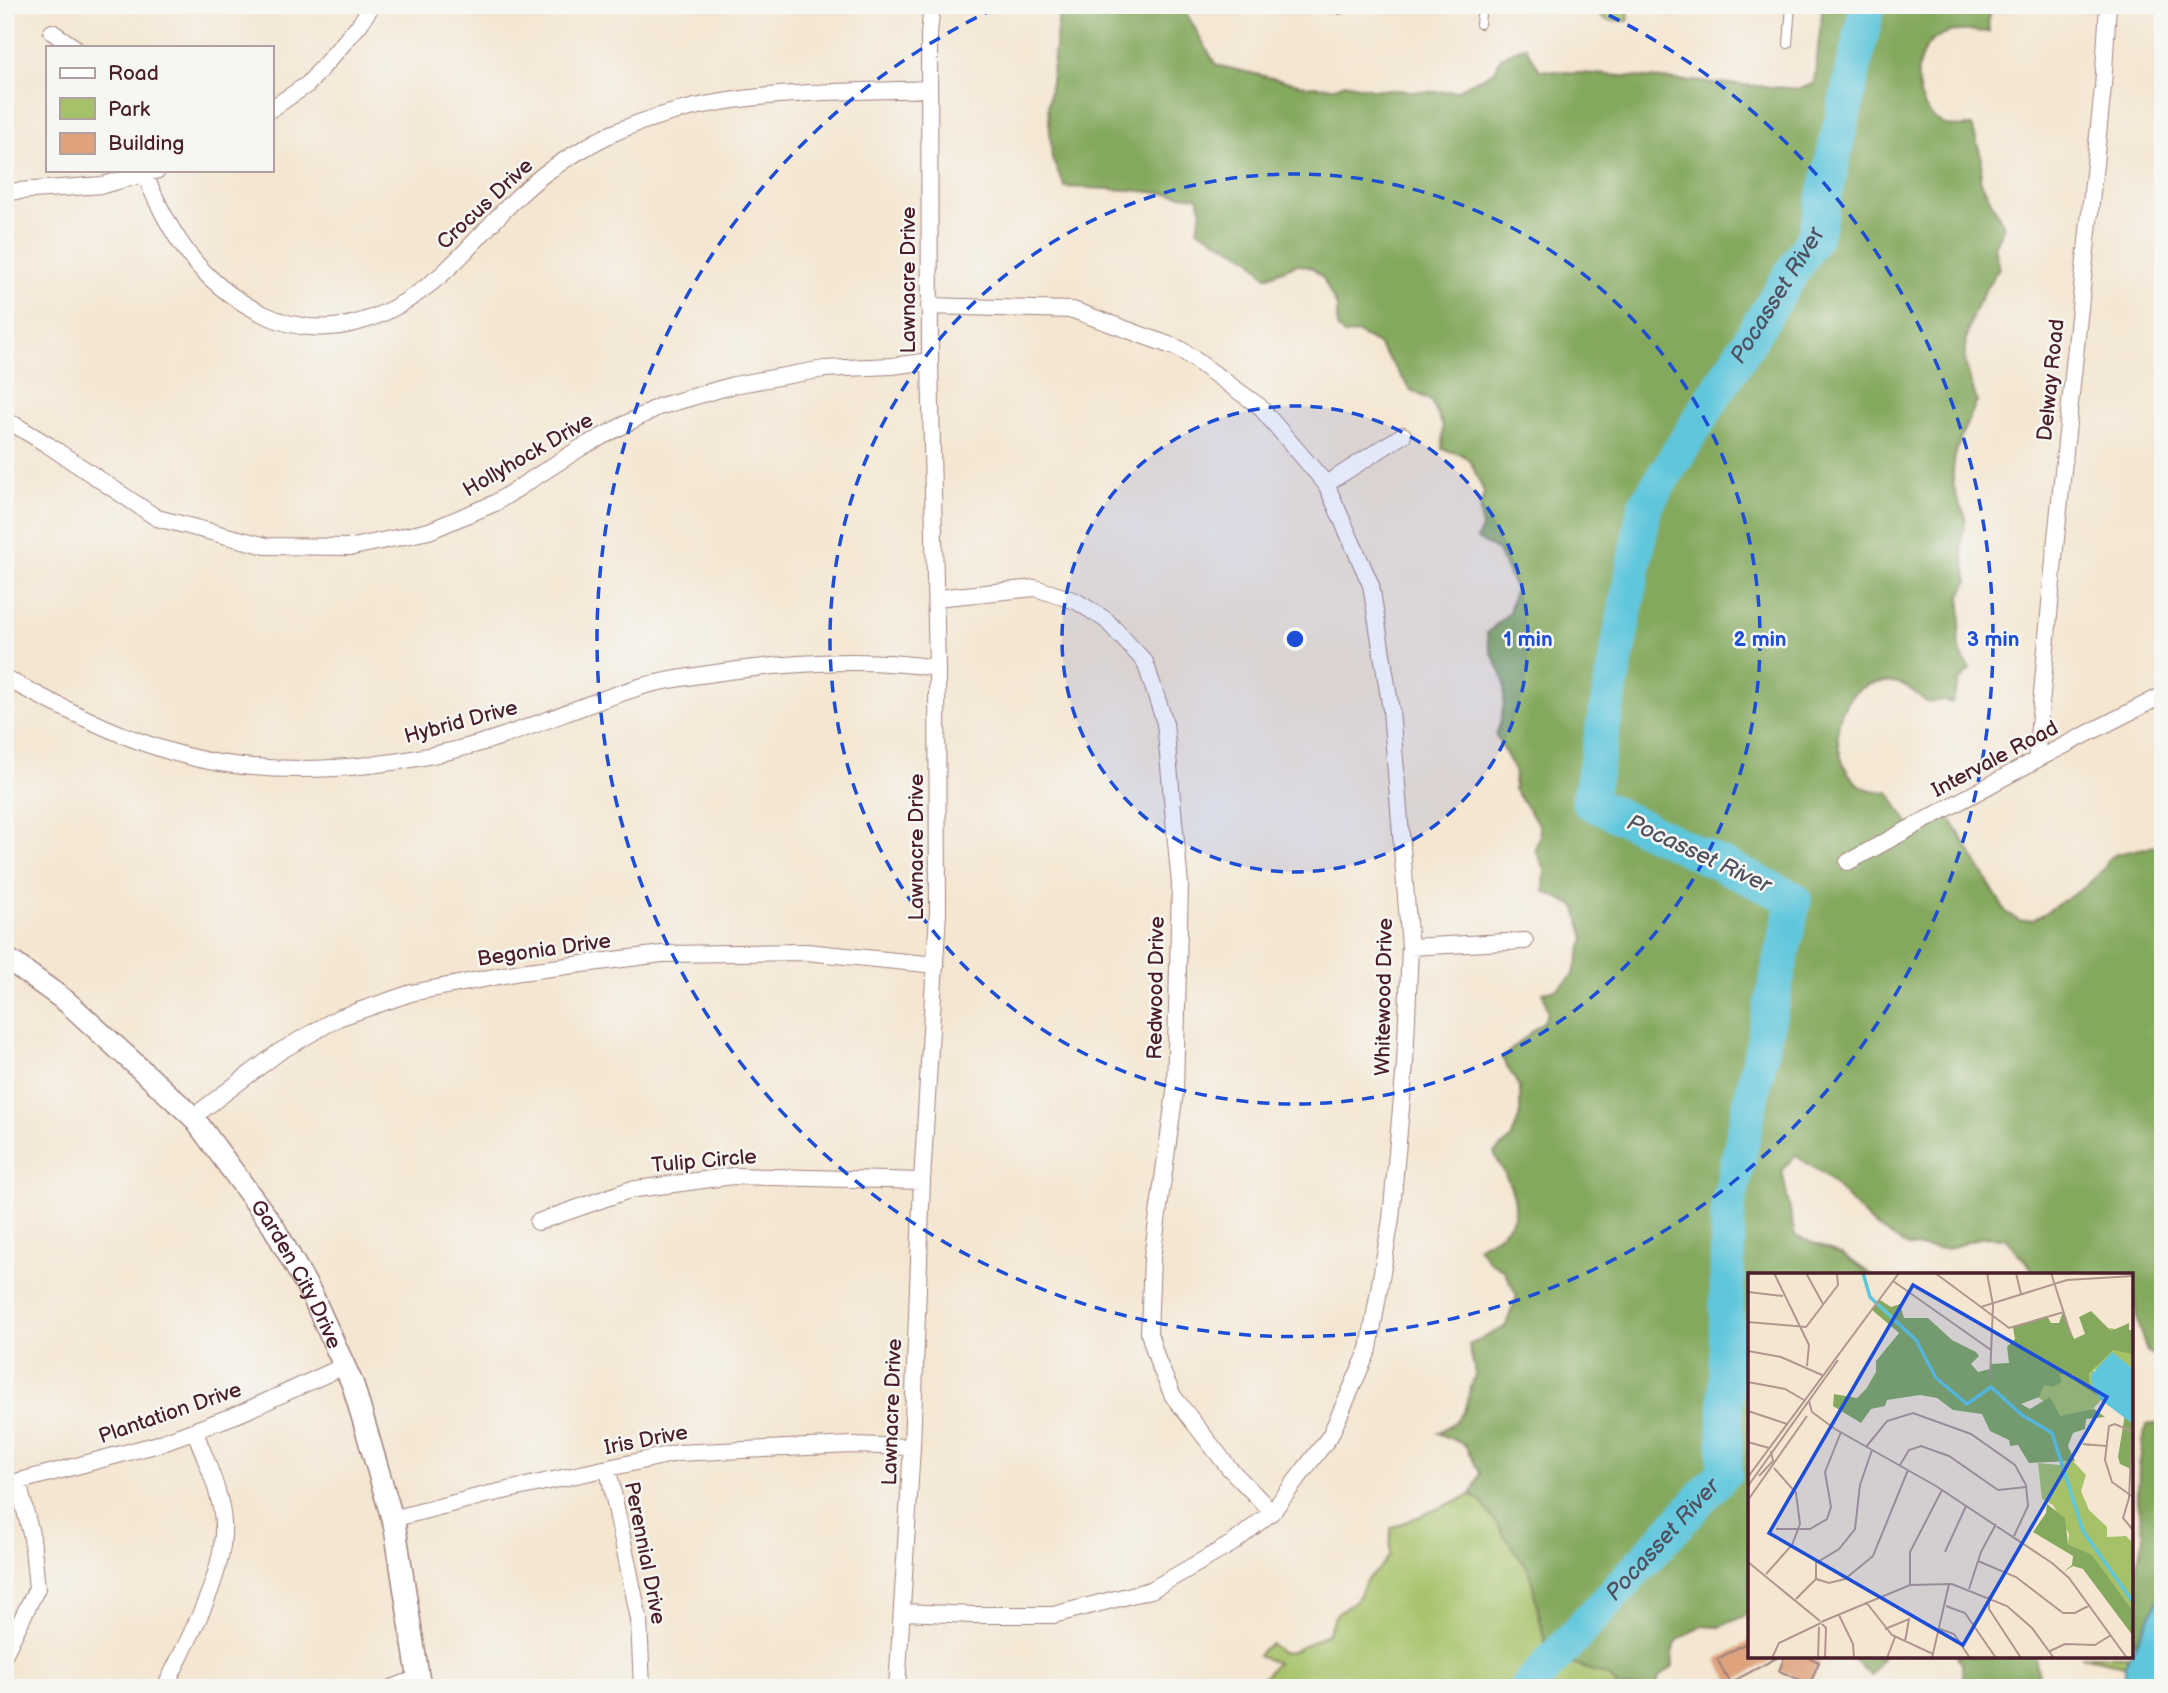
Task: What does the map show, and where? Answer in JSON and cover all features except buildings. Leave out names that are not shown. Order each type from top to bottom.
[{"type":"street","points":[[273,108],[308,85],[372,5]]},
{"type":"street","name":"Lawnacre Drive","points":[[897,1688],[912,1447],[922,1181],[938,912],[936,598],[929,306],[929,34],[932,5]]},
{"type":"street","name":"Delway Road","points":[[2036,760],[2103,87],[2108,5]]},
{"type":"street","points":[[52,32],[73,46]]},
{"type":"street","name":"Crocus Drive","points":[[148,172],[182,248],[214,284],[241,303],[276,320],[311,327],[340,328],[377,317],[404,303],[440,275],[493,221],[544,175],[610,135],[672,112],[730,99],[803,93],[929,89]]},
{"type":"street","points":[[5,192],[103,185],[145,172]]},
{"type":"street","name":"Whitewood Drive","points":[[902,1612],[1053,1615],[1152,1590],[1233,1543],[1272,1512],[1330,1436],[1369,1349],[1391,1219],[1405,1064],[1409,947],[1391,710],[1371,586],[1326,484],[1259,406],[1180,349],[1073,310],[929,306]]},
{"type":"street","name":"Hollyhock Drive","points":[[5,422],[48,444],[157,518],[266,546],[353,547],[429,531],[495,503],[582,447],[658,407],[734,385],[824,369],[892,366],[930,361]]},
{"type":"street","points":[[1326,484],[1403,435]]},
{"type":"street","name":"Redwood Drive","points":[[936,598],[1035,588],[1076,600],[1106,620],[1145,662],[1165,723],[1180,885],[1175,1091],[1152,1258],[1149,1333],[1173,1396],[1229,1468],[1272,1512]]},
{"type":"street","name":"Hybrid Drive","points":[[5,678],[56,705],[136,741],[239,766],[286,769],[328,768],[419,758],[501,737],[644,686],[696,675],[765,667],[849,662],[893,661],[937,668]]},
{"type":"street","name":"Intervale Road","points":[[1848,862],[2163,695]]},
{"type":"street","points":[[1409,947],[1525,941]]},
{"type":"street","name":"Begonia Drive","points":[[193,1117],[279,1052],[338,1018],[411,993],[520,972],[662,954],[806,952],[936,965]]},
{"type":"street","name":"Garden City Drive","points":[[5,957],[67,1002],[193,1117],[274,1226],[313,1297],[354,1385],[392,1519],[419,1683]]},
{"type":"street","name":"Tulip Circle","points":[[538,1222],[629,1190],[733,1175],[922,1181]]},
{"type":"street","name":"Plantation Drive","points":[[12,1483],[155,1445],[195,1431],[344,1366]]},
{"type":"street","points":[[165,1688],[215,1579],[223,1546],[223,1521],[217,1492],[195,1431]]},
{"type":"street","name":"Iris Drive","points":[[392,1519],[485,1495],[677,1453],[852,1446],[912,1447]]},
{"type":"street","name":"Perennial Drive","points":[[608,1469],[639,1619],[642,1688]]},
{"type":"street","points":[[5,1653],[37,1588],[32,1538],[12,1483]]},
{"type":"street","points":[[391,1688],[419,1683]]},
{"type":"lane","points":[[1480,24],[1482,5]]},
{"type":"lane","points":[[1788,44],[1791,5]]},
{"type":"green space","points":[[1060,5],[1185,5],[1185,11],[1216,65],[1307,86],[1335,87],[1345,83],[1372,89],[1434,92],[1457,91],[1495,71],[1501,57],[1525,46],[1540,70],[1800,89],[1814,83],[1823,5],[1991,5],[1989,32],[1962,31],[1936,38],[1921,56],[1918,68],[1920,94],[1931,115],[1947,125],[1972,126],[1982,159],[1980,180],[2004,226],[1994,247],[1999,268],[1980,300],[1967,335],[1966,364],[1977,401],[1958,444],[1953,473],[1958,501],[1966,516],[1961,545],[1968,582],[1961,598],[1958,642],[1961,654],[1970,669],[1959,682],[1952,703],[1944,700],[1928,703],[1898,683],[1868,685],[1855,693],[1845,705],[1839,721],[1840,755],[1847,771],[1858,784],[1889,792],[1909,825],[1945,810],[2006,912],[2019,921],[2033,920],[2085,887],[2105,868],[2109,858],[2117,854],[2154,846],[2163,853],[2163,1361],[2147,1352],[2138,1325],[2133,1273],[2032,1273],[2033,1270],[2005,1238],[1983,1237],[1947,1249],[1908,1247],[1871,1223],[1826,1176],[1795,1155],[1782,1170],[1795,1236],[1843,1255],[1869,1273],[1748,1273],[1748,1614],[1720,1627],[1700,1626],[1677,1641],[1672,1653],[1673,1666],[1659,1677],[1655,1688],[1619,1688],[1609,1676],[1557,1659],[1545,1642],[1530,1572],[1482,1503],[1471,1495],[1480,1473],[1465,1445],[1438,1433],[1455,1422],[1464,1411],[1475,1374],[1469,1345],[1505,1327],[1517,1296],[1504,1270],[1489,1261],[1478,1247],[1503,1231],[1512,1220],[1515,1210],[1512,1190],[1494,1153],[1511,1139],[1520,1115],[1520,1088],[1502,1058],[1544,1021],[1548,1012],[1543,992],[1557,989],[1573,976],[1585,938],[1575,906],[1544,891],[1545,869],[1535,849],[1540,835],[1539,825],[1514,789],[1515,771],[1496,735],[1502,713],[1504,681],[1487,633],[1509,613],[1515,588],[1498,551],[1477,539],[1482,528],[1480,511],[1484,492],[1471,463],[1463,455],[1442,449],[1443,426],[1431,401],[1411,390],[1378,344],[1358,333],[1344,335],[1337,327],[1337,307],[1323,278],[1312,268],[1297,264],[1266,277],[1251,259],[1197,229],[1202,212],[1198,197],[1065,187],[1052,159],[1048,107]]},
{"type":"green space","points":[[1608,5],[1629,5],[1628,21],[1606,20],[1600,15]]},
{"type":"green space","points":[[2163,1423],[2163,1619],[2135,1645],[2133,1575],[2144,1539],[2138,1500],[2139,1466],[2146,1425]]},
{"type":"green space","points":[[1471,1495],[1482,1503],[1530,1572],[1545,1642],[1557,1659],[1609,1676],[1619,1688],[1253,1688],[1277,1663],[1258,1656],[1263,1649],[1271,1644],[1281,1653],[1292,1652],[1327,1634],[1335,1616],[1358,1598],[1367,1579],[1390,1555],[1391,1528]]},
{"type":"green space","points":[[1853,1658],[1882,1658],[1871,1676]]},
{"type":"green space","points":[[1958,1658],[2035,1658],[2041,1688],[1963,1688],[1962,1664]]},
{"type":"green space","points":[[2091,1658],[2128,1658],[2125,1665]]},
{"type":"water","points":[[2163,1591],[2163,1688],[2125,1688],[2125,1665],[2129,1658],[2133,1658],[2133,1649]]},
{"type":"waterway","name":"Pocasset River","points":[[1527,1688],[1725,1472],[1728,1207],[1794,899],[1589,802],[1645,506],[1816,234],[1868,5]]}]
